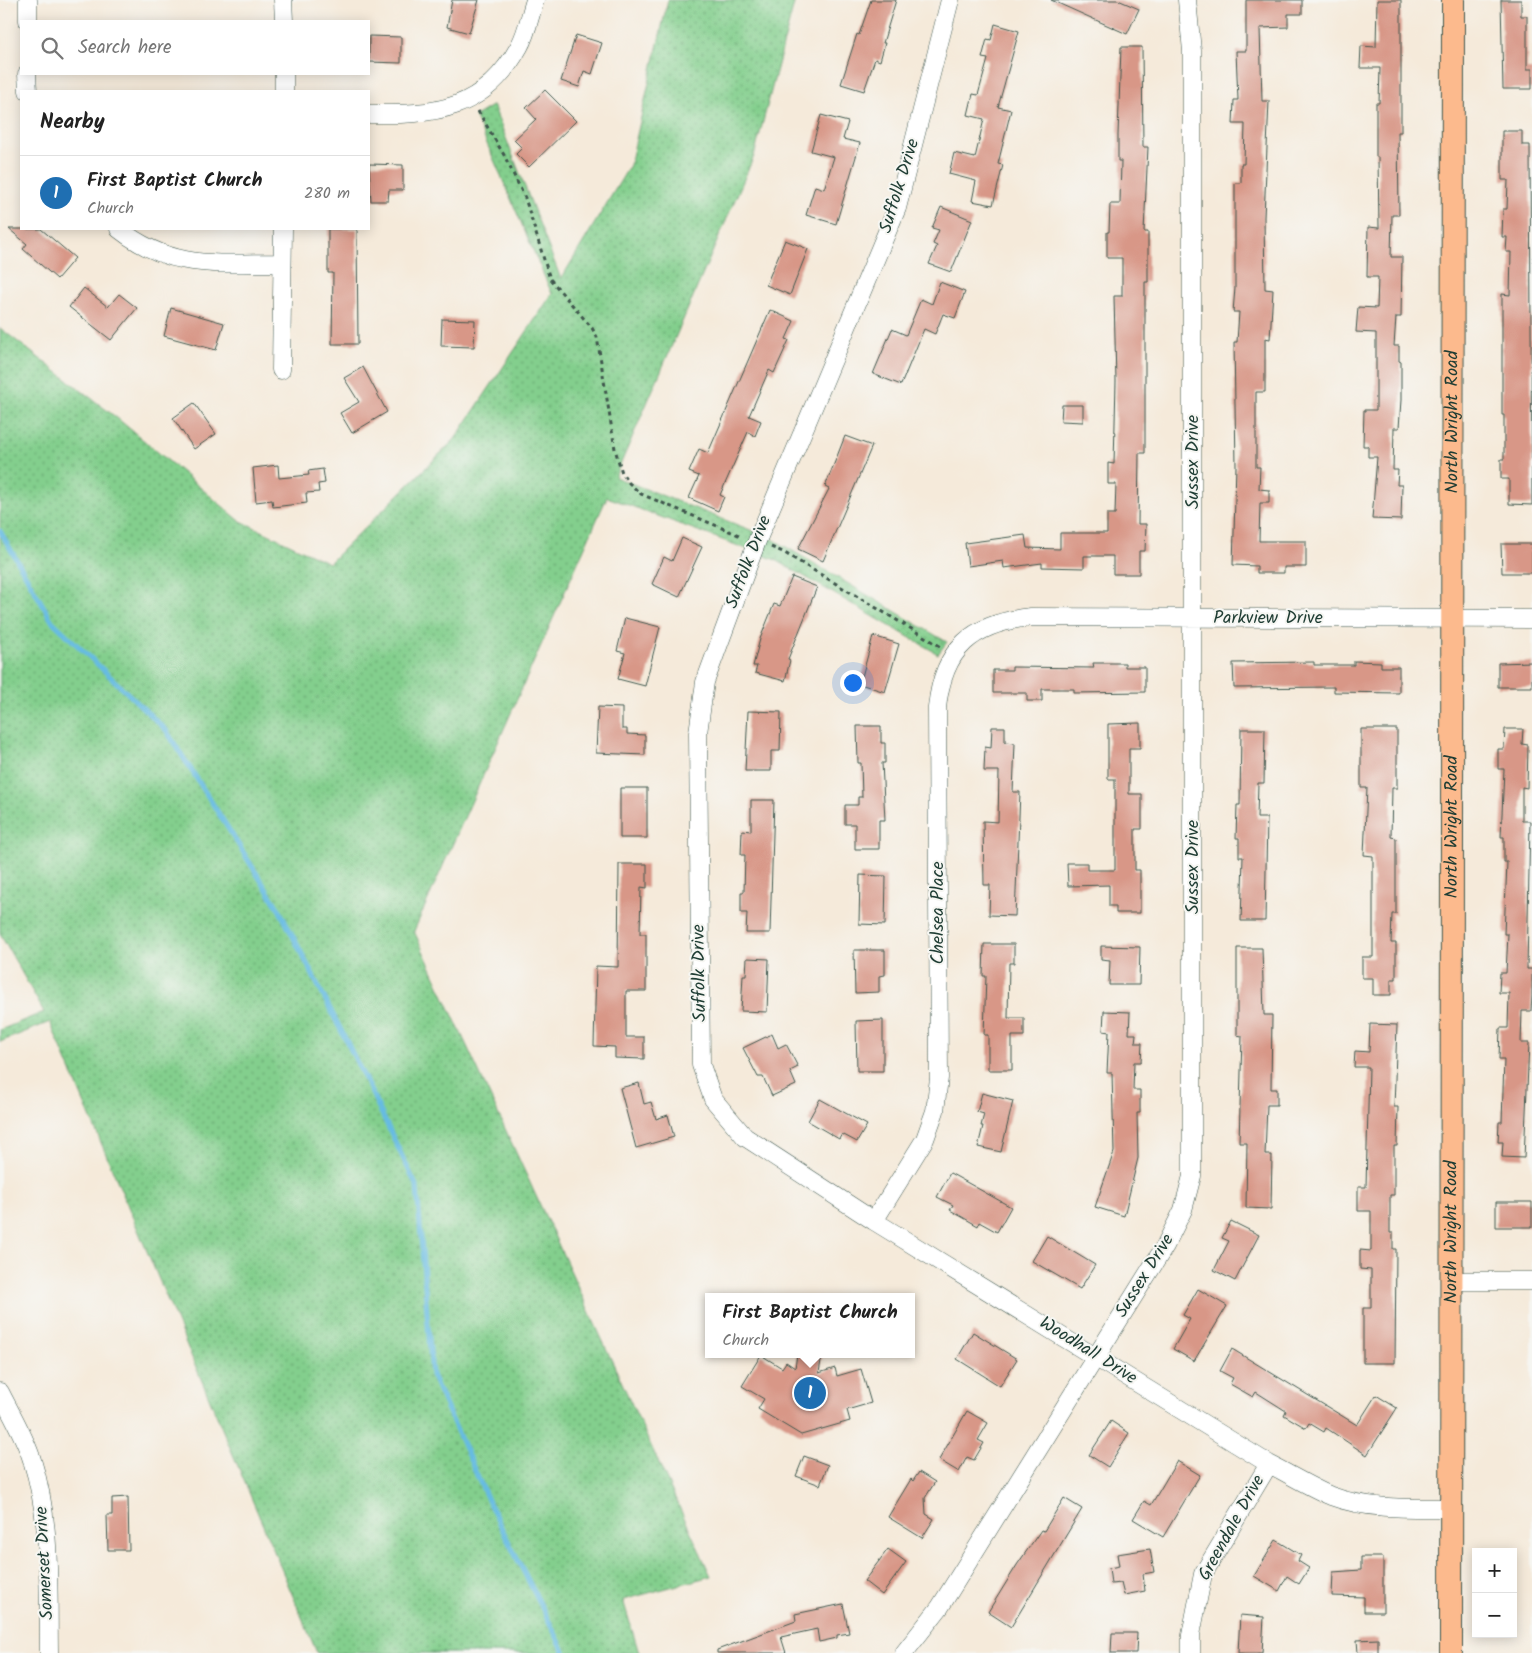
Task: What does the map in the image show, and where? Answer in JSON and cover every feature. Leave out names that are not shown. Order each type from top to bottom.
[{"type":"main road","name":"North Wright Road","points":[[1452,1653],[1453,0]]},
{"type":"street","points":[[28,0],[28,20]]},
{"type":"street","points":[[284,0],[284,20]]},
{"type":"street","points":[[370,114],[428,113],[446,110],[471,98],[497,79],[520,46],[535,0]]},
{"type":"street","name":"Suffolk Drive","points":[[745,1137],[733,1126],[713,1099],[701,1065],[698,732],[705,682],[757,541],[897,208],[950,0]]},
{"type":"street","name":"Sussex Drive","points":[[904,1653],[940,1607],[1095,1355],[1176,1228],[1192,1176],[1194,618],[1192,61],[1191,21],[1187,0]]},
{"type":"street","points":[[28,75],[28,90]]},
{"type":"street","points":[[284,75],[284,90]]},
{"type":"street","points":[[120,230],[134,241],[153,251],[185,261],[282,263]]},
{"type":"street","points":[[281,370],[283,230]]},
{"type":"street","name":"Parkview Drive","points":[[1005,620],[1031,617],[1532,619]]},
{"type":"street","name":"Chelsea Place","points":[[874,1221],[925,1139],[935,1110],[938,1078],[937,708],[939,687],[953,654],[967,639],[984,628],[1005,620]]},
{"type":"street","name":"Woodhall Drive","points":[[745,1137],[874,1221],[1095,1355],[1269,1464],[1332,1496],[1350,1501],[1384,1506],[1451,1508]]},
{"type":"street","points":[[1452,1281],[1532,1281]]},
{"type":"street","name":"Somerset Drive","points":[[0,1392],[32,1458],[43,1498],[48,1537],[49,1653]]},
{"type":"street","name":"Greendale Drive","points":[[1191,1653],[1191,1635],[1203,1574],[1269,1464]]},
{"type":"path","points":[[471,98],[525,198],[550,279],[592,328],[597,337],[615,450],[622,473],[640,494],[783,552],[953,654]]},
{"type":"green space","points":[[668,0],[795,0],[754,156],[615,477],[771,538],[947,642],[938,654],[776,560],[607,497],[414,931],[711,1576],[623,1600],[639,1653],[317,1653],[50,1022],[0,1042],[0,1030],[44,1012],[0,934],[0,328],[117,418],[239,520],[329,563],[455,439],[552,294],[475,116],[493,105],[561,279],[630,165]]},
{"type":"building","points":[[452,0],[479,0],[469,33],[447,27]]},
{"type":"building","points":[[871,0],[896,0],[883,43],[885,43],[880,61],[875,59],[864,91],[841,84],[857,34],[859,35]]},
{"type":"building","points":[[1051,0],[1118,0],[1139,9],[1127,34]]},
{"type":"building","points":[[1246,0],[1302,0],[1302,14],[1288,14],[1288,27],[1260,28],[1262,101],[1269,101],[1264,217],[1265,289],[1273,290],[1270,339],[1265,338],[1265,392],[1256,392],[1256,467],[1260,467],[1259,489],[1269,490],[1269,503],[1260,503],[1259,541],[1306,541],[1306,567],[1284,567],[1284,573],[1257,573],[1257,566],[1233,565],[1236,466],[1234,342],[1237,342],[1239,312],[1233,312],[1235,288],[1235,183],[1241,183],[1241,164],[1244,164],[1245,124],[1233,124],[1234,100],[1238,100],[1236,51],[1246,51]]},
{"type":"building","points":[[1377,0],[1401,0],[1401,132],[1398,132],[1399,215],[1392,215],[1391,257],[1402,257],[1401,317],[1396,317],[1394,346],[1399,346],[1401,400],[1399,428],[1394,428],[1393,470],[1398,470],[1397,485],[1402,485],[1401,520],[1372,519],[1377,457],[1368,457],[1368,446],[1363,446],[1364,410],[1376,410],[1376,333],[1356,332],[1358,307],[1377,308],[1378,277],[1367,277],[1368,227],[1379,228],[1376,103],[1379,103],[1380,68],[1360,68],[1361,46],[1376,47]]},
{"type":"building","points":[[1501,0],[1521,0],[1521,16],[1527,16],[1527,69],[1532,69],[1532,89],[1503,89]]},
{"type":"building","points":[[995,24],[1019,31],[998,107],[1011,110],[998,164],[1003,165],[993,205],[972,201],[976,181],[949,174],[954,153],[975,158],[984,119],[968,115],[973,94],[978,95],[988,59],[982,58],[987,39],[991,40]]},
{"type":"building","points":[[576,35],[602,43],[592,74],[584,71],[579,87],[561,81]]},
{"type":"building","points":[[370,36],[401,37],[401,63],[370,62]]},
{"type":"building","points":[[1121,47],[1142,47],[1143,147],[1148,147],[1144,232],[1148,232],[1148,282],[1145,282],[1145,453],[1139,453],[1138,524],[1146,524],[1145,551],[1139,551],[1139,574],[1113,574],[1113,556],[1084,556],[1084,568],[1042,567],[1042,563],[1004,568],[1003,561],[968,566],[965,543],[1025,535],[1027,548],[1060,549],[1060,533],[1107,533],[1107,514],[1115,514],[1116,484],[1108,484],[1108,463],[1114,464],[1116,381],[1114,296],[1122,296],[1122,258],[1107,258],[1107,232],[1109,232],[1110,204],[1120,204],[1121,161],[1118,161],[1118,135]]},
{"type":"building","points":[[545,90],[576,121],[529,167],[516,154],[522,148],[514,140],[536,119],[526,108]]},
{"type":"building","points":[[821,115],[848,122],[843,139],[860,143],[836,224],[806,215],[815,186],[824,189],[834,157],[811,151]]},
{"type":"building","points":[[1502,131],[1522,131],[1522,145],[1530,145],[1532,505],[1509,504],[1509,479],[1501,479],[1501,459],[1504,459],[1502,294],[1510,295],[1511,252],[1506,252],[1507,237],[1502,237],[1503,209],[1507,209],[1508,180],[1502,180]]},
{"type":"building","points":[[370,164],[403,165],[403,190],[389,190],[388,201],[371,201]]},
{"type":"building","points":[[941,207],[972,220],[951,272],[929,264],[937,246],[933,244],[939,230],[932,228]]},
{"type":"building","points":[[9,229],[42,230],[75,258],[57,279],[23,249],[27,244]]},
{"type":"building","points":[[328,230],[357,230],[358,344],[332,344],[333,273],[328,273]]},
{"type":"building","points":[[785,240],[808,249],[790,295],[766,285]]},
{"type":"building","points":[[940,282],[965,292],[955,318],[943,314],[935,334],[924,329],[901,385],[873,374],[892,329],[906,335],[921,299],[932,304]]},
{"type":"building","points":[[84,288],[108,307],[119,294],[137,308],[111,340],[69,307]]},
{"type":"building","points":[[171,308],[224,323],[216,350],[164,336]]},
{"type":"building","points":[[770,310],[794,321],[786,339],[789,340],[774,373],[769,370],[749,416],[761,421],[755,436],[748,432],[720,495],[724,497],[718,511],[689,498],[699,476],[689,472],[699,449],[708,453]]},
{"type":"building","points":[[442,319],[475,320],[474,347],[441,346]]},
{"type":"building","points":[[363,367],[387,412],[352,433],[340,413],[359,402],[344,378]]},
{"type":"building","points":[[194,403],[216,434],[194,449],[173,418]]},
{"type":"building","points":[[1062,405],[1083,405],[1083,422],[1061,421]]},
{"type":"building","points":[[845,436],[872,446],[823,561],[798,549],[829,489],[825,487]]},
{"type":"building","points":[[278,465],[279,478],[309,475],[308,471],[323,469],[325,483],[318,484],[319,492],[306,493],[307,503],[273,507],[272,500],[256,502],[253,468]]},
{"type":"building","points":[[682,538],[702,547],[679,597],[652,584],[664,557],[672,561]]},
{"type":"building","points":[[1501,544],[1532,544],[1532,573],[1502,573]]},
{"type":"building","points":[[792,577],[817,587],[788,659],[790,660],[785,681],[755,673],[757,666],[753,666],[760,639],[774,604],[780,606]]},
{"type":"building","points":[[625,618],[660,627],[645,686],[618,679],[625,653],[617,651]]},
{"type":"building","points":[[873,636],[899,644],[885,692],[860,684]]},
{"type":"building","points":[[1354,661],[1381,662],[1381,667],[1399,667],[1399,693],[1334,692],[1334,687],[1234,688],[1233,663],[1314,662],[1314,665],[1354,665]]},
{"type":"building","points":[[1532,662],[1532,687],[1498,687],[1498,663]]},
{"type":"building","points":[[1093,663],[1125,663],[1125,667],[1145,667],[1145,692],[1074,693],[1074,689],[1042,689],[1042,701],[1027,701],[1027,693],[993,693],[993,670],[1012,670],[1012,667],[1094,668]]},
{"type":"building","points":[[598,707],[622,708],[622,729],[627,729],[627,734],[645,735],[645,755],[596,753]]},
{"type":"building","points":[[748,711],[781,712],[780,751],[771,751],[771,771],[745,771]]},
{"type":"building","points":[[1140,723],[1140,748],[1129,748],[1129,794],[1142,794],[1142,829],[1135,829],[1135,870],[1140,870],[1140,913],[1116,913],[1116,906],[1109,906],[1109,885],[1068,886],[1067,863],[1087,863],[1087,870],[1115,870],[1115,779],[1108,779],[1108,724]]},
{"type":"building","points":[[857,726],[881,726],[881,743],[885,743],[885,763],[882,763],[885,820],[879,820],[879,849],[855,849],[855,824],[845,824],[845,805],[858,805],[858,797],[862,797],[861,763],[858,763]]},
{"type":"building","points":[[992,727],[1005,727],[1005,742],[1015,743],[1013,792],[1020,792],[1015,916],[989,915],[990,885],[984,885],[983,821],[998,822],[999,771],[984,771],[985,747],[991,748]]},
{"type":"building","points":[[1241,729],[1265,729],[1264,783],[1258,783],[1257,818],[1267,818],[1265,921],[1241,921],[1243,857],[1239,857],[1239,838],[1236,838],[1237,805],[1240,805]]},
{"type":"building","points":[[1361,729],[1397,729],[1397,788],[1392,788],[1391,837],[1396,838],[1396,914],[1392,914],[1391,943],[1396,943],[1396,979],[1391,979],[1391,995],[1373,995],[1373,978],[1362,978],[1362,957],[1373,957],[1373,856],[1364,855],[1367,788],[1361,788]]},
{"type":"building","points":[[1505,729],[1523,729],[1522,744],[1528,745],[1527,788],[1522,787],[1522,821],[1530,821],[1527,969],[1532,969],[1532,996],[1531,1011],[1522,1011],[1521,1043],[1529,1043],[1524,1158],[1502,1157],[1503,1142],[1498,1142],[1499,1122],[1502,1122],[1504,1059],[1499,1059],[1500,1028],[1508,1028],[1509,993],[1499,993],[1500,973],[1506,973],[1508,934],[1504,934],[1507,862],[1504,862],[1504,837],[1501,837],[1504,769],[1498,769],[1498,749],[1504,749]]},
{"type":"building","points":[[620,788],[647,788],[647,838],[620,838]]},
{"type":"building","points":[[751,800],[774,800],[770,933],[746,933],[747,913],[741,913],[741,892],[744,892],[745,855],[741,855],[742,830],[751,831]]},
{"type":"building","points":[[619,864],[647,864],[647,888],[641,887],[640,934],[646,934],[646,991],[626,991],[626,1037],[644,1037],[644,1059],[615,1058],[615,1047],[594,1046],[596,966],[618,967]]},
{"type":"building","points":[[860,875],[886,876],[885,925],[859,924]]},
{"type":"building","points":[[984,944],[1014,944],[1014,963],[1009,963],[1008,1018],[1024,1018],[1024,1036],[1012,1036],[1012,1070],[988,1070],[988,1035],[984,1035],[986,976],[983,976]]},
{"type":"building","points":[[1101,946],[1140,947],[1139,985],[1109,985],[1110,960],[1101,959]]},
{"type":"building","points":[[1237,948],[1262,948],[1264,1015],[1272,1015],[1271,1089],[1277,1089],[1277,1105],[1267,1105],[1265,1155],[1272,1155],[1271,1209],[1246,1208],[1247,1143],[1239,1143],[1242,1036],[1237,1035]]},
{"type":"building","points":[[854,950],[885,950],[885,975],[879,976],[879,992],[855,993]]},
{"type":"building","points":[[747,958],[769,959],[767,1012],[741,1011],[743,975],[746,975]]},
{"type":"building","points":[[1104,1011],[1130,1012],[1129,1034],[1136,1034],[1135,1043],[1142,1043],[1141,1062],[1134,1062],[1133,1090],[1140,1090],[1140,1113],[1137,1113],[1138,1158],[1124,1216],[1095,1207],[1114,1152],[1112,1073],[1107,1073],[1109,1032],[1103,1031]]},
{"type":"building","points":[[883,1020],[883,1071],[857,1071],[856,1021]]},
{"type":"building","points":[[1370,1024],[1397,1025],[1394,1107],[1398,1107],[1397,1146],[1394,1146],[1394,1195],[1390,1195],[1390,1233],[1393,1233],[1393,1249],[1396,1249],[1395,1363],[1363,1363],[1363,1308],[1371,1308],[1371,1270],[1360,1269],[1360,1250],[1371,1251],[1371,1211],[1358,1211],[1358,1187],[1366,1187],[1369,1067],[1354,1067],[1355,1051],[1369,1052]]},
{"type":"building","points":[[772,1034],[778,1048],[786,1044],[798,1067],[790,1071],[796,1085],[772,1096],[763,1077],[758,1077],[743,1048]]},
{"type":"building","points":[[639,1083],[644,1104],[651,1102],[656,1119],[668,1115],[674,1137],[636,1148],[620,1088]]},
{"type":"building","points":[[982,1093],[1013,1101],[1001,1152],[978,1147],[984,1114],[977,1112]]},
{"type":"building","points":[[820,1099],[867,1125],[857,1142],[842,1134],[839,1139],[808,1121]]},
{"type":"building","points":[[950,1173],[1011,1207],[997,1232],[979,1222],[978,1226],[950,1210],[953,1205],[937,1197]]},
{"type":"building","points":[[1496,1202],[1532,1202],[1532,1227],[1496,1227]]},
{"type":"building","points":[[1231,1221],[1259,1235],[1235,1281],[1214,1270],[1229,1241],[1222,1238]]},
{"type":"building","points":[[1047,1236],[1095,1265],[1080,1289],[1032,1261]]},
{"type":"building","points":[[1198,1289],[1227,1306],[1194,1361],[1173,1349],[1190,1319],[1183,1315]]},
{"type":"building","points":[[973,1332],[1017,1359],[1000,1386],[957,1359]]},
{"type":"building","points":[[1232,1349],[1357,1425],[1376,1395],[1397,1408],[1367,1455],[1326,1428],[1324,1432],[1309,1423],[1306,1428],[1284,1415],[1286,1411],[1256,1392],[1253,1397],[1230,1384],[1233,1378],[1220,1371]]},
{"type":"building","points":[[759,1358],[766,1358],[782,1368],[786,1362],[795,1368],[796,1358],[821,1358],[819,1373],[835,1368],[837,1376],[861,1369],[871,1403],[847,1410],[850,1421],[801,1435],[758,1409],[764,1399],[742,1386]]},
{"type":"building","points":[[967,1411],[988,1423],[978,1440],[984,1443],[974,1460],[967,1457],[959,1472],[939,1460]]},
{"type":"building","points":[[1111,1421],[1129,1433],[1108,1467],[1089,1455]]},
{"type":"building","points":[[804,1456],[828,1465],[820,1485],[796,1476]]},
{"type":"building","points":[[1177,1461],[1200,1475],[1163,1537],[1133,1519],[1144,1501],[1151,1505]]},
{"type":"building","points":[[919,1472],[935,1482],[925,1498],[926,1514],[934,1519],[922,1538],[888,1517],[911,1479],[913,1481]]},
{"type":"building","points":[[128,1497],[129,1550],[108,1550],[107,1515],[112,1515],[112,1498]]},
{"type":"building","points":[[1064,1498],[1082,1509],[1011,1627],[988,1612],[1017,1565],[1041,1530],[1044,1531]]},
{"type":"building","points":[[1276,1540],[1301,1555],[1298,1561],[1309,1568],[1299,1584],[1287,1576],[1279,1591],[1254,1576]]},
{"type":"building","points":[[888,1549],[906,1562],[882,1595],[864,1581]]},
{"type":"building","points":[[1150,1549],[1154,1572],[1143,1574],[1145,1591],[1124,1595],[1121,1583],[1111,1584],[1109,1568],[1119,1566],[1117,1554]]},
{"type":"building","points":[[1361,1557],[1383,1557],[1383,1612],[1364,1612],[1364,1597],[1332,1596],[1333,1572],[1361,1570]]},
{"type":"building","points":[[843,1604],[849,1633],[837,1635],[837,1638],[819,1642],[817,1629],[781,1637],[786,1653],[717,1653],[717,1650],[796,1621],[795,1614]]},
{"type":"building","points":[[1240,1615],[1264,1617],[1262,1653],[1238,1653]]},
{"type":"building","points":[[1112,1633],[1137,1633],[1136,1653],[1111,1653]]},
{"type":"building","points":[[1378,1639],[1378,1653],[1358,1653],[1357,1640]]},
{"type":"waterway","points":[[0,531],[52,621],[166,730],[279,909],[348,1044],[417,1187],[432,1375],[492,1509],[565,1653]]},
{"type":"place","name":"First Baptist Church","points":[[810,1393]]}]
